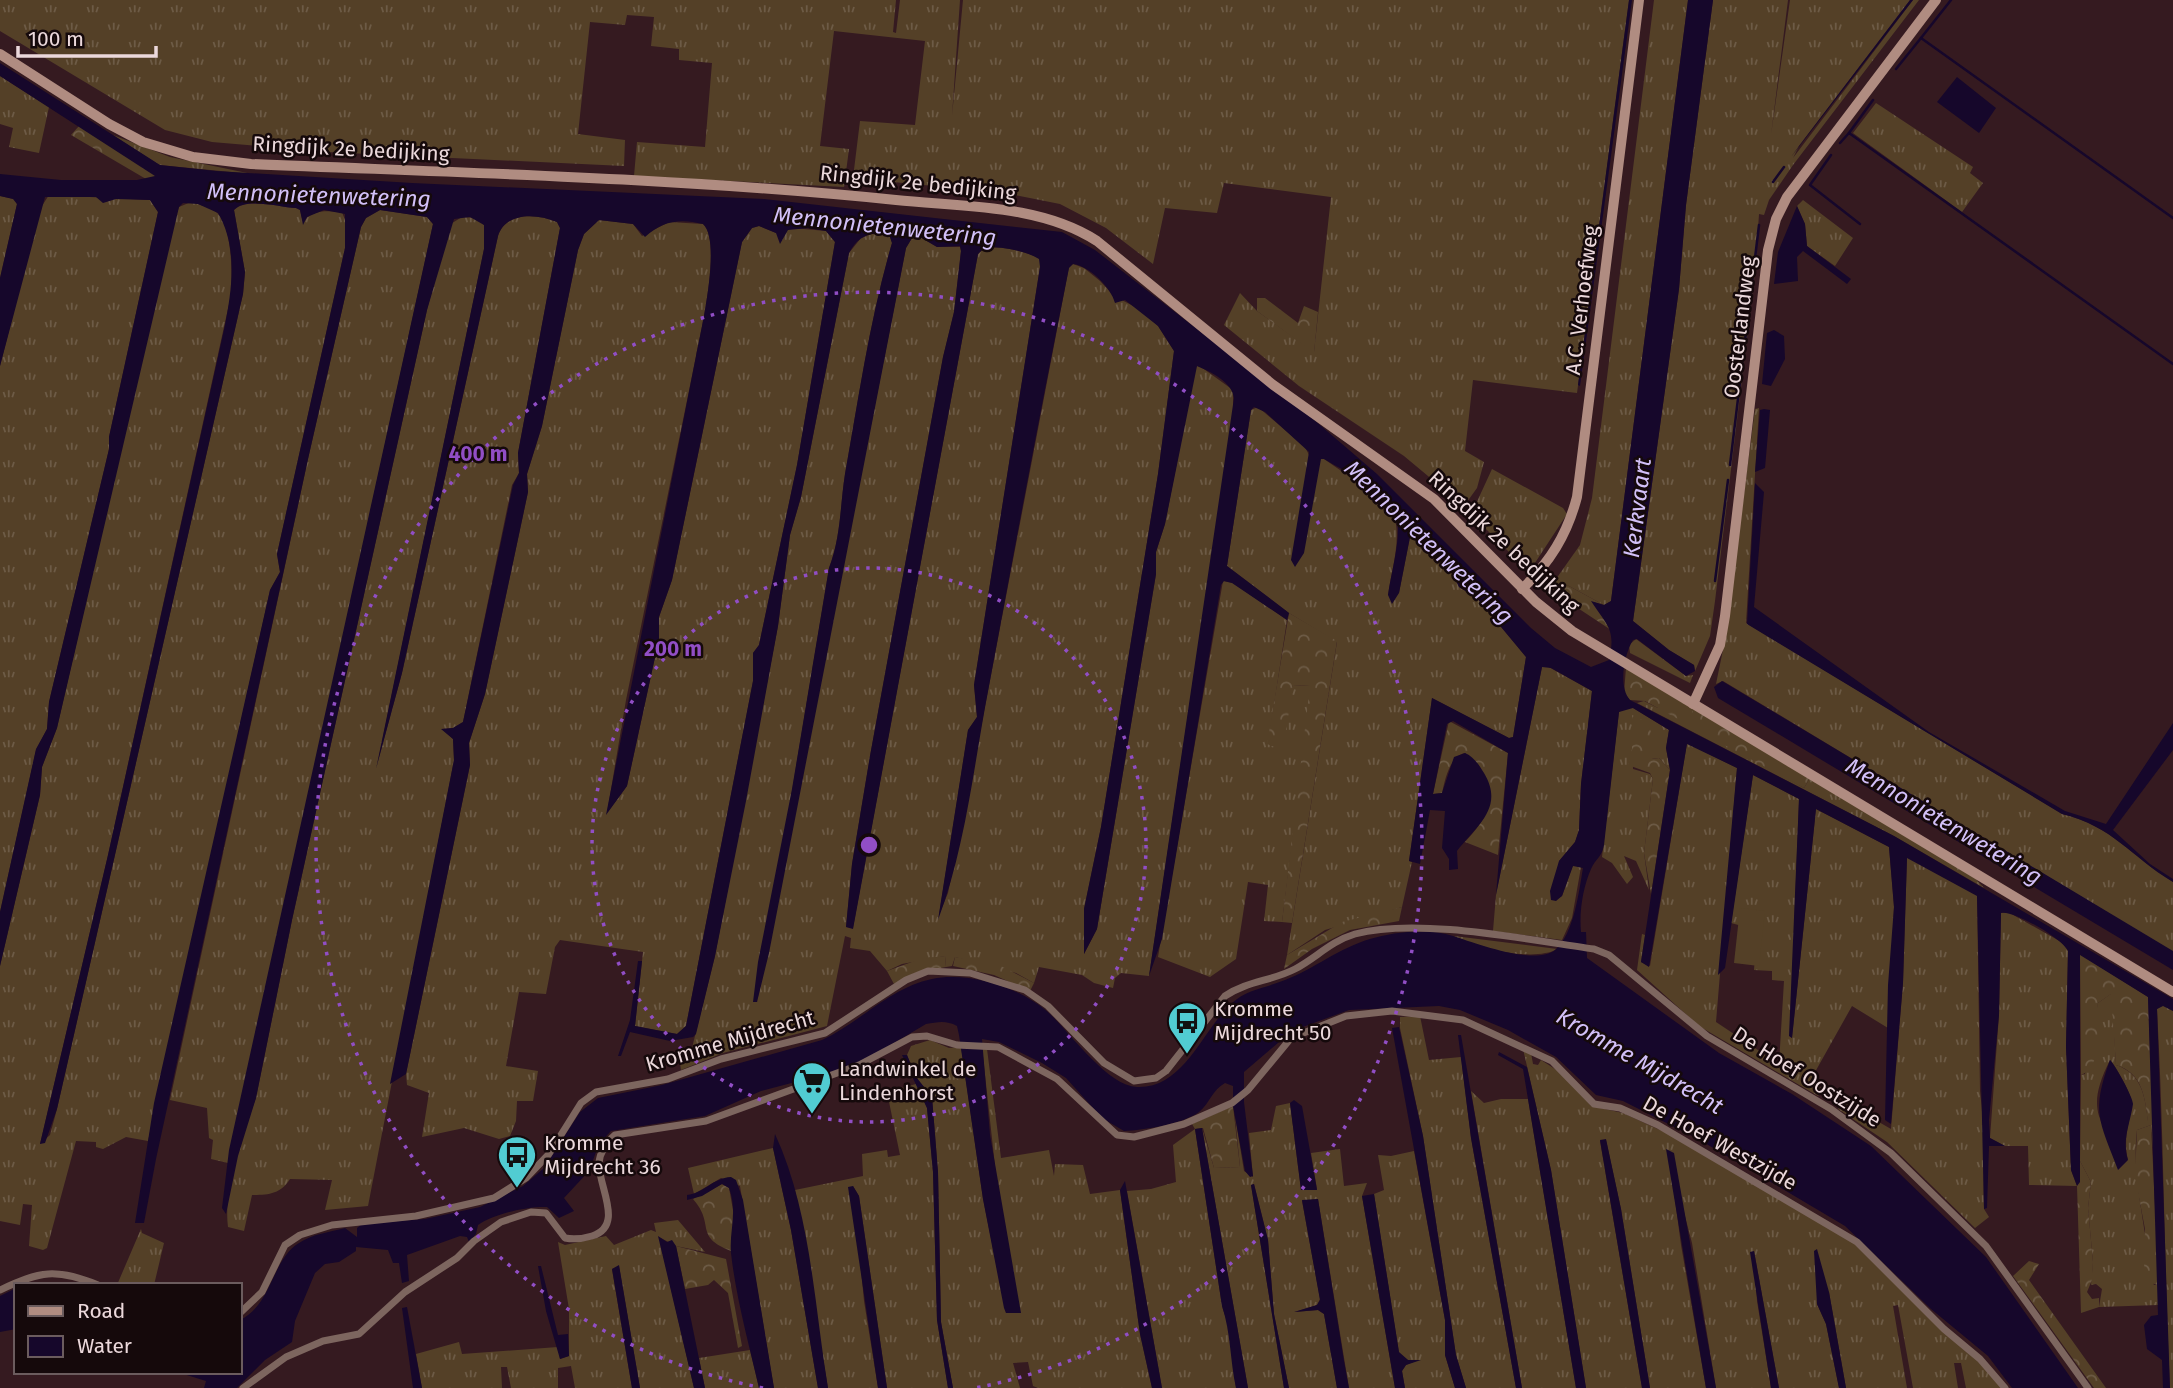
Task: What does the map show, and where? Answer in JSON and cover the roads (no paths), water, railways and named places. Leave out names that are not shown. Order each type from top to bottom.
[{"type":"street","name":"A.C. Verhoefweg","points":[[1522,589],[1546,564],[1563,539],[1577,497],[1639,0]]},
{"type":"street","name":"Oosterlandweg","points":[[1693,704],[1720,645],[1725,616],[1768,250],[1776,219],[1800,178],[1936,0]]},
{"type":"street","name":"Ringdijk 2e bedijking","points":[[0,54],[133,138],[193,158],[251,164],[789,189],[1015,212],[1062,223],[1097,241],[1272,384],[1434,499],[1522,589],[1560,622],[1600,649],[2173,992]]},
{"type":"street","name":"Kromme Mijdrecht","points":[[242,1311],[262,1292],[285,1245],[300,1235],[332,1225],[416,1216],[494,1198],[526,1178],[541,1162],[580,1104],[596,1091],[668,1079],[721,1059],[825,1033],[906,980],[928,971],[970,973],[1025,990],[1056,1013],[1104,1063],[1122,1076],[1145,1081],[1166,1070],[1225,996],[1235,989],[1295,969],[1327,946],[1354,935],[1396,926],[1550,943],[1594,949],[1609,955],[1628,970]]},
{"type":"street","name":"De Hoef Oostzijde","points":[[1628,970],[1707,1036],[1831,1109],[1891,1153],[1986,1246],[2088,1388]]},
{"type":"street","name":"De Hoef Westzijde","points":[[243,1388],[286,1357],[323,1341],[359,1334],[405,1292],[457,1258],[474,1241],[501,1222],[531,1212],[546,1213],[565,1238],[576,1240],[602,1231],[607,1226],[608,1204],[599,1161],[608,1142],[615,1135],[706,1121],[859,1065],[912,1037],[927,1036],[957,1045],[984,1044],[998,1047],[1057,1079],[1117,1135],[1134,1137],[1153,1134],[1232,1103],[1248,1090],[1291,1038],[1346,1016],[1392,1011],[1439,1015],[1479,1025],[1552,1061],[1594,1104],[1620,1108],[1658,1125],[1857,1242],[1944,1329],[1980,1359],[2005,1388]]},
{"type":"street","points":[[19,1283],[46,1273],[62,1273],[92,1283]]},
{"type":"water","points":[[1629,0],[1632,0],[1580,386],[1578,385]]},
{"type":"water","points":[[1688,0],[1713,0],[1686,205],[1679,289],[1633,621],[1669,650],[1694,665],[1695,671],[1686,676],[1637,639],[1633,640],[1624,670],[1626,694],[1630,700],[1894,836],[2173,999],[2173,1011],[2163,1006],[2157,1009],[2170,1388],[2163,1388],[2162,1360],[2147,1349],[2144,1325],[2151,1316],[2158,1315],[2148,997],[2080,955],[2080,1182],[2077,1186],[2071,1170],[2066,1047],[2068,951],[2057,939],[2037,926],[2001,913],[1999,1015],[1989,1120],[1990,1138],[2005,1146],[1989,1146],[1987,1208],[1984,1209],[1977,896],[1907,858],[1903,983],[1891,1124],[1885,1120],[1888,985],[1894,907],[1889,847],[1816,809],[1792,1038],[1789,1036],[1799,799],[1753,775],[1725,968],[1718,975],[1737,768],[1687,744],[1649,967],[1641,962],[1670,770],[1666,748],[1669,730],[1633,708],[1619,712],[1604,845],[1588,876],[1582,900],[1581,932],[1586,932],[1587,958],[1719,1053],[1792,1094],[1871,1146],[1986,1257],[2078,1388],[2012,1388],[1988,1356],[1931,1309],[1845,1226],[1698,1139],[1623,1101],[1596,1095],[1556,1057],[1508,1030],[1460,1010],[1439,1006],[1349,1010],[1292,1031],[1244,1072],[1244,1102],[1253,1176],[1250,1177],[1245,1171],[1233,1106],[1233,1086],[1225,1083],[1199,1112],[1183,1120],[1152,1128],[1124,1131],[1102,1118],[1066,1078],[999,1042],[982,1039],[990,1135],[1021,1313],[1006,1313],[1004,1308],[983,1199],[957,1026],[938,1022],[926,1024],[867,1059],[841,1070],[761,1091],[705,1116],[611,1131],[599,1144],[589,1171],[564,1198],[574,1211],[559,1218],[547,1207],[539,1207],[493,1217],[478,1225],[476,1234],[469,1242],[467,1237],[460,1236],[407,1255],[409,1281],[402,1283],[399,1263],[393,1263],[388,1250],[356,1247],[356,1251],[339,1262],[325,1264],[315,1273],[295,1321],[292,1342],[265,1360],[237,1388],[204,1388],[206,1381],[183,1374],[242,1374],[242,1319],[259,1304],[290,1250],[304,1240],[345,1228],[357,1237],[357,1228],[362,1224],[425,1219],[480,1207],[523,1186],[544,1168],[580,1112],[598,1098],[662,1085],[822,1040],[889,997],[917,983],[963,977],[995,984],[1025,996],[1050,1014],[1102,1069],[1114,1078],[1137,1087],[1153,1085],[1180,1068],[1222,1014],[1238,998],[1296,975],[1370,939],[1390,934],[1433,932],[1520,954],[1534,956],[1555,950],[1567,934],[1571,923],[1583,868],[1573,866],[1562,896],[1556,901],[1551,900],[1550,891],[1559,861],[1575,842],[1579,830],[1581,784],[1592,691],[1551,668],[1542,667],[1496,895],[1508,753],[1453,721],[1447,724],[1433,794],[1442,793],[1454,757],[1465,753],[1474,759],[1490,785],[1490,806],[1479,825],[1457,851],[1458,869],[1449,870],[1449,859],[1442,848],[1445,811],[1430,810],[1420,864],[1409,861],[1432,698],[1509,738],[1513,737],[1526,657],[1477,598],[1459,587],[1450,568],[1416,535],[1410,537],[1399,593],[1392,604],[1388,595],[1398,537],[1396,517],[1390,506],[1370,487],[1324,459],[1321,459],[1304,553],[1295,567],[1291,560],[1309,452],[1265,412],[1254,407],[1251,410],[1227,566],[1289,613],[1287,620],[1232,583],[1224,581],[1221,585],[1162,939],[1149,976],[1234,398],[1225,382],[1197,366],[1165,524],[1156,552],[1156,574],[1097,929],[1084,954],[1084,909],[1101,827],[1158,474],[1174,351],[1158,326],[1125,300],[1115,303],[1109,290],[1098,278],[1073,264],[1069,268],[1048,372],[962,834],[948,892],[938,920],[968,730],[977,717],[974,685],[1040,267],[1039,259],[1027,253],[985,247],[978,254],[853,929],[846,927],[852,864],[870,756],[943,357],[954,312],[961,251],[960,246],[937,247],[920,237],[912,238],[906,248],[769,953],[757,1002],[753,1002],[829,568],[838,533],[845,474],[866,357],[892,243],[890,237],[871,234],[861,238],[849,253],[801,497],[790,535],[778,626],[746,801],[715,956],[696,1034],[693,1037],[670,1041],[630,1032],[621,1056],[618,1056],[630,1020],[638,961],[642,961],[635,1026],[677,1034],[686,1026],[753,681],[753,653],[759,645],[797,465],[835,242],[826,231],[808,228],[788,230],[780,244],[776,233],[759,226],[752,228],[742,242],[672,580],[659,617],[659,639],[627,786],[606,815],[702,327],[711,248],[703,224],[672,222],[658,227],[645,237],[633,224],[599,220],[584,234],[578,250],[542,426],[527,474],[528,492],[485,694],[469,743],[470,765],[406,1074],[390,1084],[454,760],[453,739],[441,729],[453,728],[463,722],[513,485],[519,473],[518,453],[560,228],[557,222],[549,219],[523,217],[508,222],[498,236],[402,673],[376,769],[484,249],[484,225],[470,217],[454,219],[427,310],[292,920],[256,1098],[238,1156],[226,1214],[222,1208],[229,1150],[433,224],[427,217],[380,210],[366,218],[361,227],[308,459],[144,1223],[135,1223],[154,1103],[270,590],[280,572],[277,554],[345,248],[345,214],[324,210],[307,217],[303,225],[300,210],[296,208],[254,203],[239,206],[234,210],[245,272],[243,294],[57,1109],[45,1143],[40,1144],[108,855],[225,325],[232,268],[229,240],[218,213],[198,204],[183,203],[179,207],[57,728],[42,767],[40,795],[0,966],[0,912],[36,749],[47,729],[49,702],[109,449],[109,437],[158,212],[150,200],[116,199],[103,203],[96,197],[45,197],[0,366],[0,278],[17,204],[13,199],[0,196],[0,174],[61,180],[137,180],[155,176],[0,76],[0,63],[160,165],[412,183],[764,199],[1062,232],[1095,250],[1313,419],[1377,474],[1531,628],[1555,648],[1591,667],[1609,660],[1611,635],[1591,601],[1604,605],[1611,601]]},
{"type":"water","points":[[1910,0],[1913,0],[1791,157],[1799,146]]},
{"type":"water","points":[[1957,77],[1996,108],[1979,133],[1937,102]]},
{"type":"water","points":[[1797,206],[1805,224],[1807,246],[1851,279],[1847,284],[1803,251],[1797,257],[1798,281],[1774,284],[1778,252]]},
{"type":"water","points":[[1774,330],[1784,336],[1785,359],[1771,386],[1762,384],[1767,333]]},
{"type":"water","points":[[1760,410],[1770,410],[1765,468],[1755,472]]},
{"type":"water","points":[[1755,483],[1764,492],[1754,607],[1929,732],[2065,811],[2106,824],[2173,723],[2173,750],[2113,830],[2150,864],[2173,879],[2173,882],[2109,834],[2062,814],[1747,624]]},
{"type":"water","name":"Mennonietenwetering","points":[[1722,681],[2173,951],[2173,970],[1718,698],[1714,687]]},
{"type":"water","points":[[1399,1027],[1423,1136],[1456,1355],[1466,1388],[1455,1388],[1445,1355],[1445,1320],[1392,1028]]},
{"type":"water","points":[[1458,1035],[1461,1035],[1522,1388],[1516,1388],[1471,1138]]},
{"type":"water","points":[[1499,1052],[1527,1067],[1551,1170],[1586,1388],[1576,1388],[1523,1069],[1498,1055]]},
{"type":"water","points":[[902,1055],[907,1055],[916,1077],[932,1097],[938,1172],[941,1322],[953,1388],[948,1388],[937,1320],[933,1172],[927,1108]]},
{"type":"water","points":[[2110,1060],[2133,1104],[2126,1138],[2128,1160],[2118,1170],[2102,1127],[2099,1104]]},
{"type":"water","points":[[1294,1100],[1302,1106],[1317,1190],[1301,1190],[1290,1103]]},
{"type":"water","points":[[1202,1128],[1248,1388],[1236,1388],[1234,1378],[1195,1129]]},
{"type":"water","points":[[775,1134],[787,1164],[804,1226],[828,1388],[818,1388],[791,1230],[773,1148]]},
{"type":"water","points":[[1606,1139],[1621,1209],[1650,1388],[1642,1388],[1600,1140]]},
{"type":"water","points":[[1666,1149],[1674,1153],[1716,1388],[1706,1388]]},
{"type":"water","points":[[731,1177],[736,1180],[743,1200],[774,1388],[759,1388],[743,1321],[731,1253],[733,1205],[729,1188],[722,1184],[702,1196],[687,1200],[687,1195]]},
{"type":"water","points":[[1125,1181],[1162,1388],[1152,1388],[1140,1334],[1120,1190]]},
{"type":"water","points":[[1254,1184],[1268,1240],[1274,1314],[1289,1388],[1284,1388],[1251,1185]]},
{"type":"water","points":[[853,1186],[859,1196],[887,1388],[878,1388],[848,1187]]},
{"type":"water","points":[[1374,1194],[1399,1352],[1408,1360],[1421,1360],[1406,1365],[1402,1371],[1405,1388],[1395,1388],[1362,1196]]},
{"type":"water","points":[[1318,1199],[1349,1388],[1337,1388],[1324,1314],[1318,1310],[1294,1312],[1317,1305],[1320,1300],[1302,1200]]},
{"type":"water","points":[[658,1236],[667,1242],[672,1240],[676,1246],[705,1388],[694,1388]]},
{"type":"water","points":[[1817,1249],[1829,1292],[1846,1388],[1839,1388],[1826,1324],[1817,1304],[1814,1251]]},
{"type":"water","points":[[1754,1251],[1779,1388],[1771,1388],[1750,1252]]},
{"type":"water","points":[[619,1265],[640,1388],[632,1388],[612,1269]]},
{"type":"water","points":[[538,1266],[541,1266],[558,1335],[568,1334],[569,1356],[560,1359],[546,1311]]},
{"type":"water","points":[[14,1289],[14,1329],[0,1332],[0,1296]]},
{"type":"water","points":[[407,1307],[422,1388],[413,1388],[402,1308]]},
{"type":"waterway","points":[[1951,0],[1921,38],[2173,218]]},
{"type":"waterway","points":[[1896,69],[1921,38]]},
{"type":"waterway","points":[[1873,100],[1849,133],[2173,364]]},
{"type":"waterway","points":[[1840,143],[1849,133]]},
{"type":"waterway","points":[[1831,155],[1810,185],[1860,224]]},
{"type":"waterway","points":[[1773,182],[1784,167]]},
{"type":"waterway","points":[[1730,465],[1759,225]]},
{"type":"waterway","points":[[1715,581],[1728,480]]},
{"type":"place","name":"Kromme Mijdrecht 50","points":[[1187,1055]]},
{"type":"place","name":"Landwinkel de Lindenhorst","points":[[812,1115]]},
{"type":"place","name":"Kromme Mijdrecht 36","points":[[517,1189]]},
{"type":"water label","name":"Kerkvaart","points":[[1637,508]]}]
